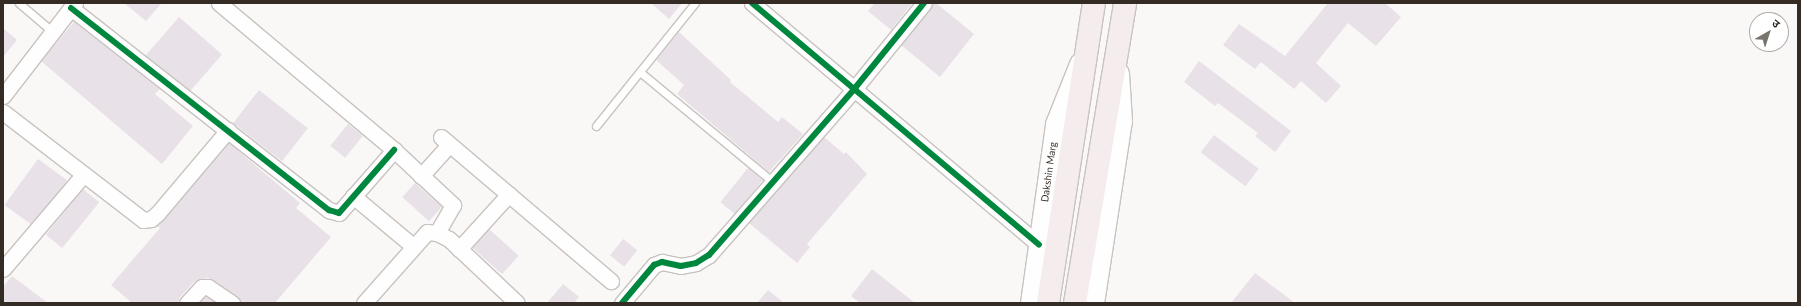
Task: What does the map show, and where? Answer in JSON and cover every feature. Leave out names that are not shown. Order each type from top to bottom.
[{"type":"highway","name":"Dakshin Marg","points":[[1048,303],[1094,3]]},
{"type":"highway","points":[[1075,303],[1124,13]]},
{"type":"street","points":[[219,3],[394,150],[454,205],[437,233]]},
{"type":"street","points":[[752,3],[855,88],[1039,245]]},
{"type":"street","points":[[622,303],[654,264],[662,262],[681,266],[696,264],[709,255],[855,88],[924,3]]},
{"type":"street","points":[[1124,13],[1137,3]]},
{"type":"street","points":[[3,96],[73,5],[329,210],[339,213],[394,150]]},
{"type":"street","name":"Dakshin Marg","points":[[1031,303],[1056,124],[1087,47]]},
{"type":"street","points":[[1093,303],[1121,121],[1117,61]]},
{"type":"street","points":[[3,112],[143,220],[151,219],[228,130]]},
{"type":"street","points":[[422,176],[445,141],[611,281]]},
{"type":"street","points":[[3,269],[83,175]]},
{"type":"street","points":[[459,249],[509,194]]},
{"type":"street","points":[[353,196],[413,246]]},
{"type":"street","points":[[364,303],[427,232],[437,233],[459,249],[517,303]]},
{"type":"street","points":[[187,303],[202,287],[208,287],[232,303]]},
{"type":"lane","points":[[19,3],[53,32]]},
{"type":"lane","points":[[596,126],[695,3]]},
{"type":"lane","points":[[640,72],[773,182]]},
{"type":"building","points":[[124,3],[162,3],[146,21]]},
{"type":"building","points":[[651,3],[682,3],[669,19]]},
{"type":"building","points":[[875,3],[912,3],[891,30],[868,11]]},
{"type":"building","points":[[933,3],[936,3],[974,34],[940,77],[901,45]]},
{"type":"building","points":[[1328,3],[1385,3],[1401,17],[1376,46],[1348,23],[1316,63],[1341,86],[1326,103],[1301,81],[1294,89],[1261,62],[1255,69],[1223,45],[1239,24],[1285,56]]},
{"type":"building","points":[[179,17],[222,54],[189,93],[146,55]]},
{"type":"building","points":[[74,22],[160,89],[155,94],[193,126],[162,164],[41,61]]},
{"type":"building","points":[[3,28],[17,40],[3,57]]},
{"type":"building","points":[[679,32],[731,80],[730,82],[778,122],[782,117],[803,134],[769,172],[677,94],[684,85],[656,60]]},
{"type":"building","points":[[1199,61],[1291,131],[1275,152],[1255,136],[1258,133],[1218,103],[1215,106],[1184,82]]},
{"type":"building","points":[[259,90],[308,128],[282,161],[233,123]]},
{"type":"building","points":[[348,124],[363,136],[345,158],[330,146]]},
{"type":"building","points":[[1214,135],[1259,169],[1245,186],[1201,153]]},
{"type":"building","points":[[824,137],[844,154],[846,152],[867,174],[807,244],[810,247],[797,263],[749,223]]},
{"type":"building","points":[[229,143],[300,203],[296,208],[331,237],[275,303],[241,303],[237,296],[208,278],[195,281],[180,297],[178,303],[132,303],[111,285],[160,228],[157,226]]},
{"type":"building","points":[[38,159],[67,180],[34,226],[4,205]]},
{"type":"building","points":[[748,168],[763,180],[735,214],[720,202]]},
{"type":"building","points":[[415,183],[442,207],[429,221],[402,197]]},
{"type":"building","points":[[83,189],[99,202],[62,248],[46,235]]},
{"type":"building","points":[[489,229],[519,256],[502,274],[472,248]]},
{"type":"building","points":[[623,239],[637,250],[624,267],[610,256]]},
{"type":"building","points":[[872,269],[915,303],[860,303],[851,296]]},
{"type":"building","points":[[1255,273],[1295,303],[1231,303]]},
{"type":"building","points":[[12,276],[48,303],[3,303],[3,287]]},
{"type":"building","points":[[563,284],[579,297],[574,303],[547,303]]},
{"type":"building","points":[[768,290],[784,303],[757,303]]},
{"type":"building","points":[[206,296],[216,303],[199,303]]},
{"type":"cycle path","points":[[752,3],[1039,245]]},
{"type":"cycle path","points":[[622,303],[654,265],[662,262],[681,266],[696,263],[709,255],[855,88],[924,3]]},
{"type":"cycle path","points":[[71,8],[329,210],[339,213],[394,150]]}]
